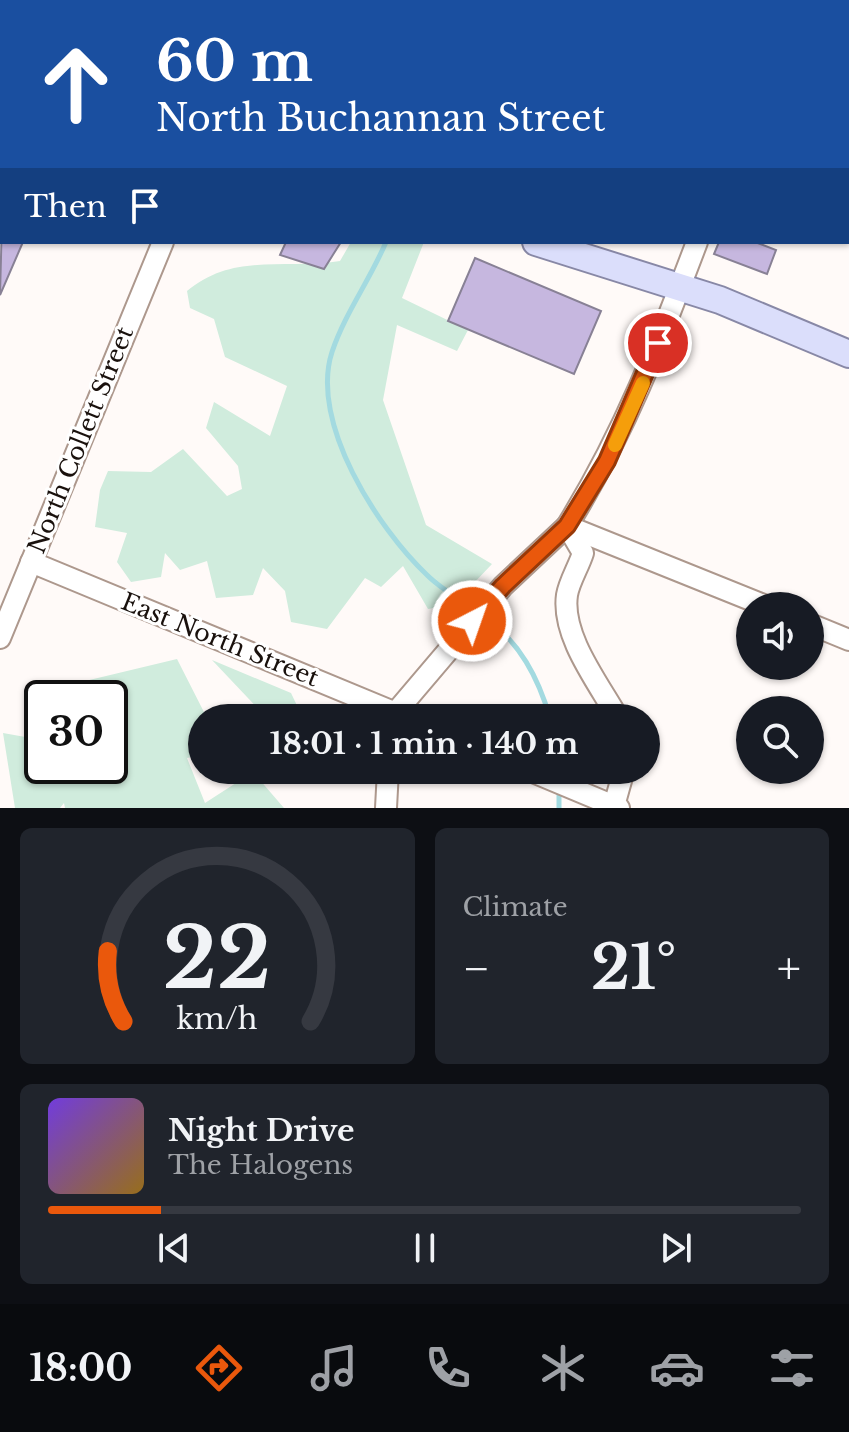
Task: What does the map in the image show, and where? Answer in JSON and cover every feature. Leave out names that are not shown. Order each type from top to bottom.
[{"type":"main road","points":[[542,244],[720,300],[849,354]]},
{"type":"street","name":"North Collett Street","points":[[0,638],[162,244]]},
{"type":"street","points":[[409,704],[456,639],[503,586],[567,526],[607,461],[640,392],[696,244]]},
{"type":"street","points":[[567,526],[736,594]]},
{"type":"street","points":[[567,526],[583,553],[567,594],[569,618],[577,642],[610,704]]},
{"type":"street","name":"East North Street","points":[[31,562],[371,704]]},
{"type":"street","points":[[824,630],[849,640]]},
{"type":"street","points":[[386,808],[387,784]]},
{"type":"street","points":[[560,784],[616,807],[621,784]]},
{"type":"green space","points":[[350,244],[423,244],[402,298],[468,330],[457,351],[397,325],[383,400],[426,525],[492,564],[453,605],[428,609],[403,566],[381,587],[365,578],[327,629],[291,622],[285,591],[263,568],[253,595],[216,598],[207,561],[180,570],[165,553],[161,577],[131,582],[117,562],[127,533],[95,527],[100,490],[108,471],[151,472],[183,449],[227,496],[242,489],[238,466],[206,428],[214,402],[270,436],[287,386],[225,357],[214,319],[190,308],[187,291],[223,271],[241,267],[340,261]]},
{"type":"green space","points":[[177,659],[200,704],[188,704],[188,784],[197,784],[205,803],[234,784],[263,784],[284,808],[65,808],[64,803],[60,808],[15,808],[3,733],[24,737],[24,784],[128,784],[128,680],[89,680]]},
{"type":"green space","points":[[212,660],[291,693],[296,704],[254,704]]},
{"type":"building","points":[[1,244],[22,244],[0,295]]},
{"type":"building","points":[[285,244],[340,244],[324,269],[280,255]]},
{"type":"building","points":[[718,244],[760,244],[776,250],[767,274],[714,254]]},
{"type":"building","points":[[475,258],[601,311],[574,374],[448,321]]},
{"type":"waterway","points":[[385,244],[332,352],[327,380],[330,410],[352,472],[388,531],[432,580],[477,611]]},
{"type":"waterway","points":[[485,617],[518,650],[545,704]]},
{"type":"waterway","points":[[559,789],[559,808]]},
{"type":"slow traffic","points":[[615,445],[643,383]]},
{"type":"route","points":[[472,621],[503,586],[567,526],[607,461],[640,392],[658,343]]}]
